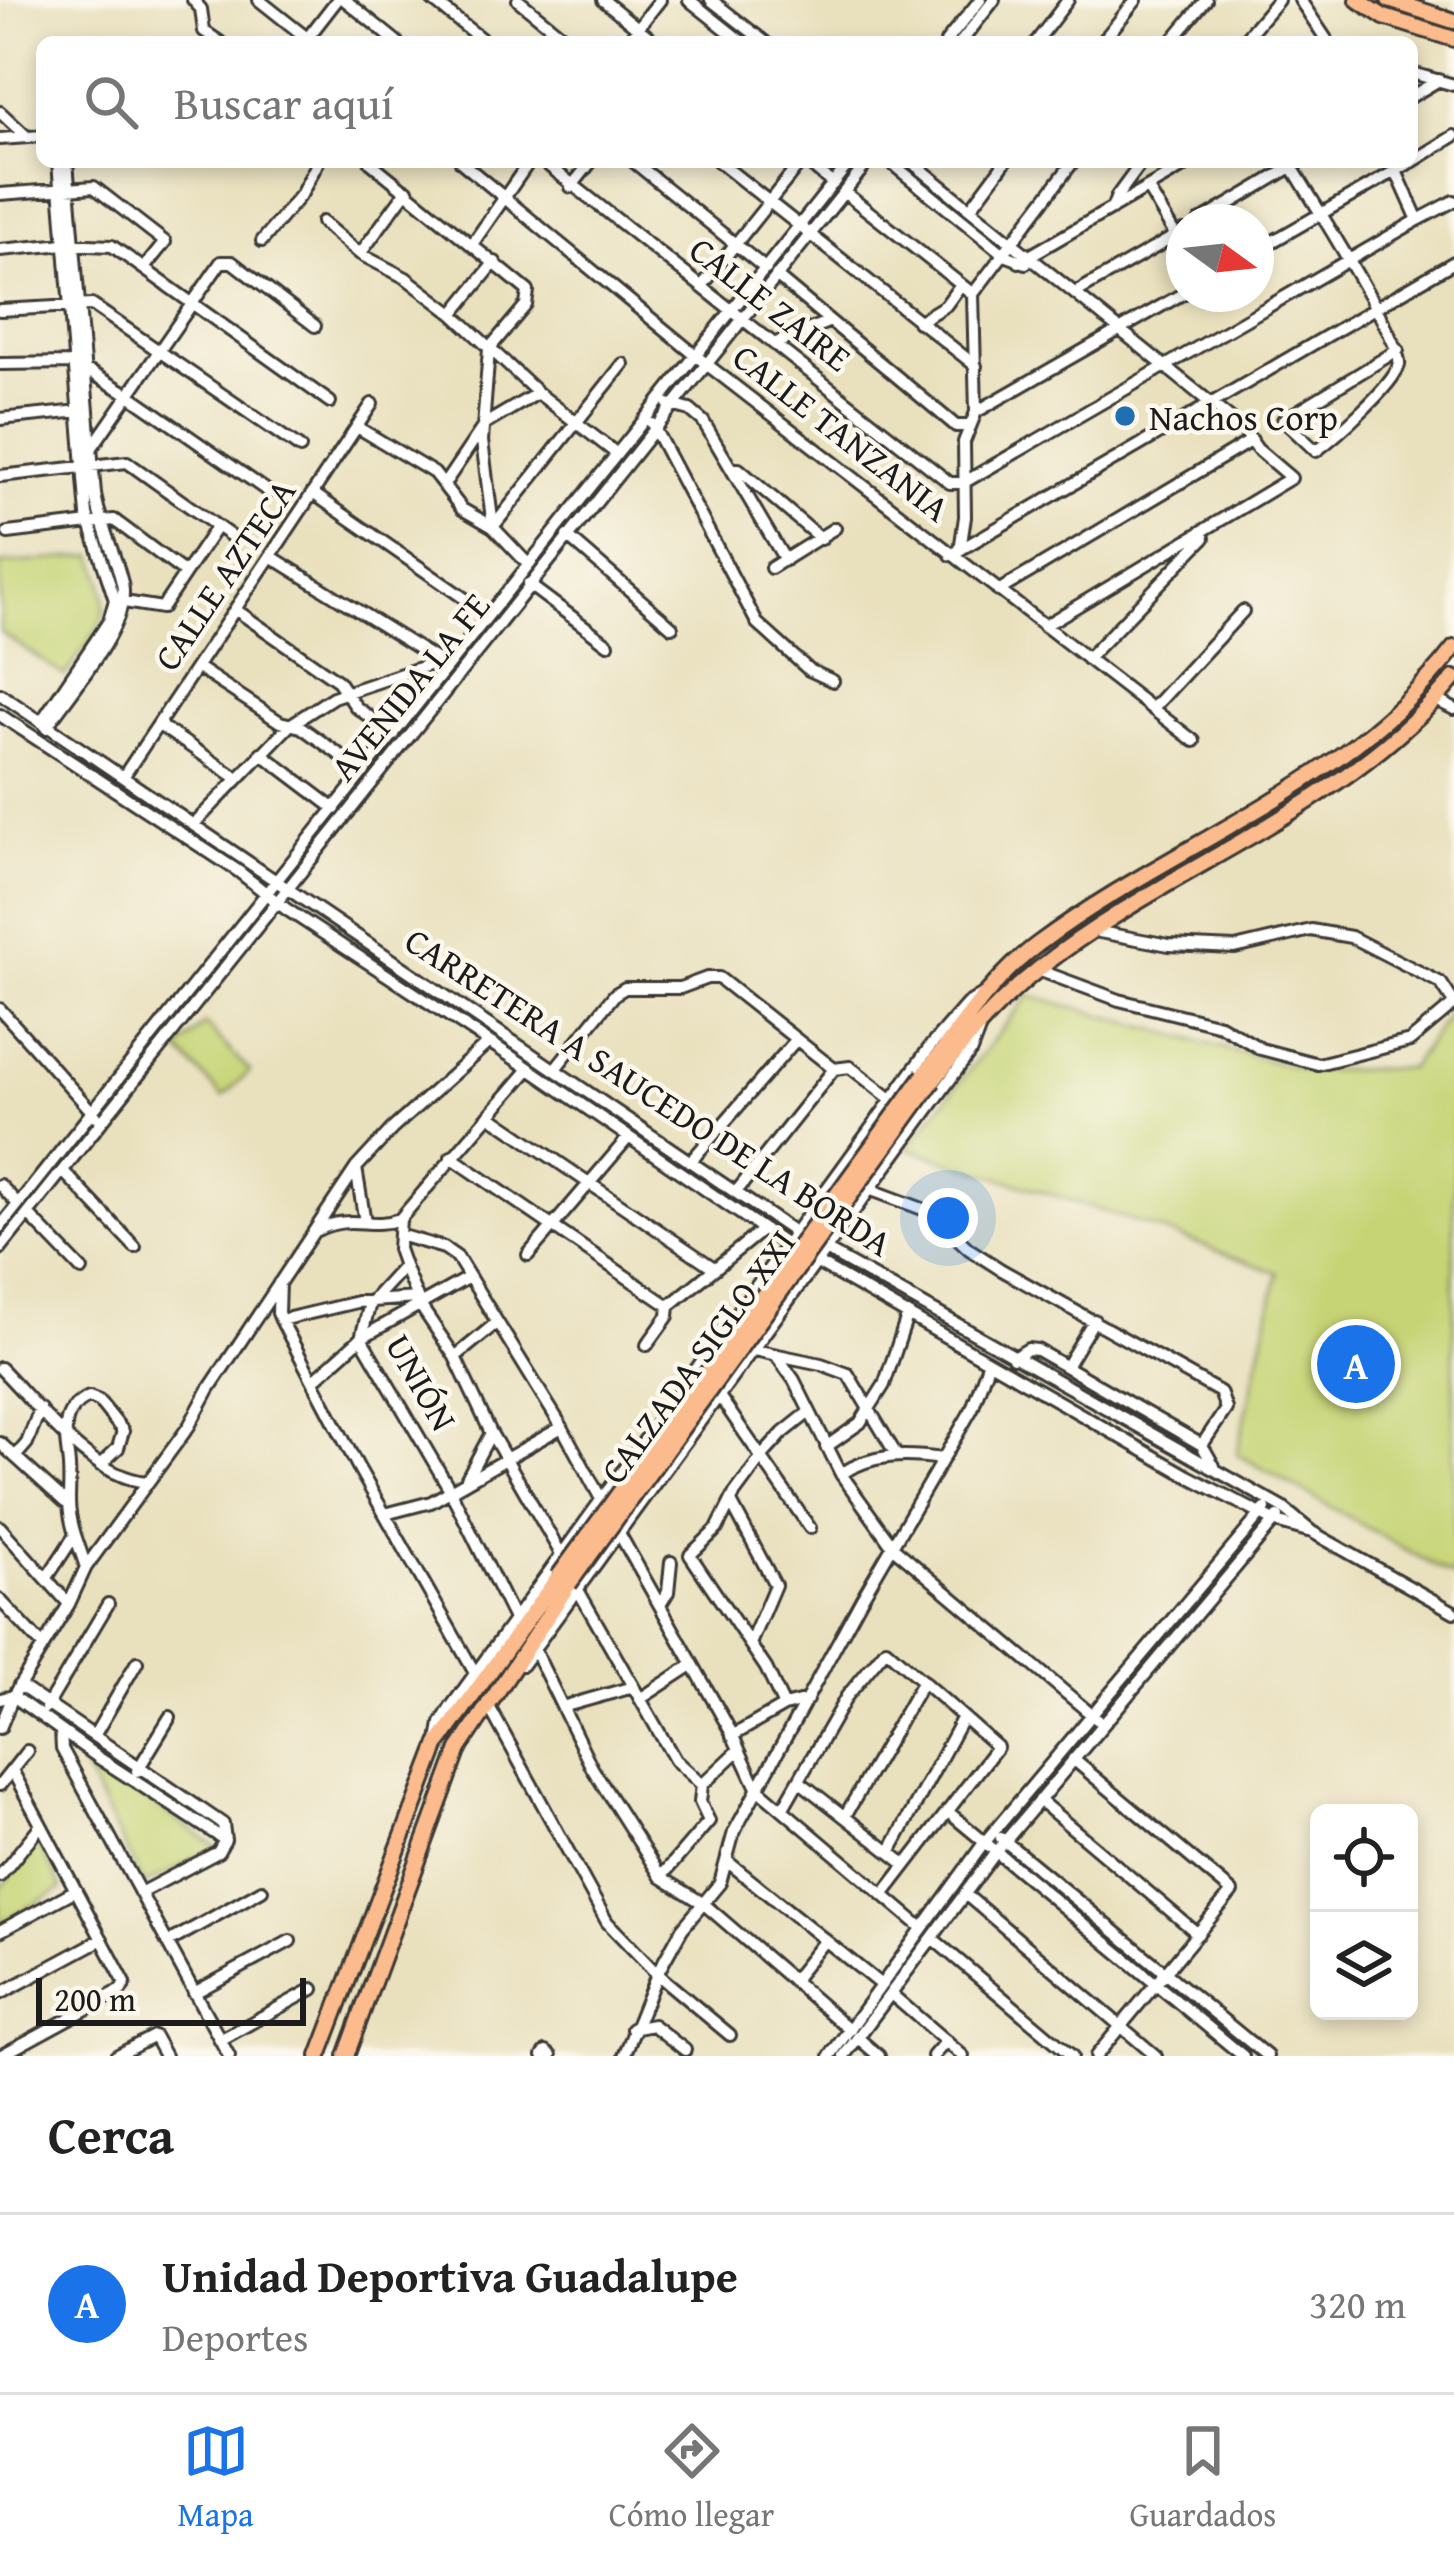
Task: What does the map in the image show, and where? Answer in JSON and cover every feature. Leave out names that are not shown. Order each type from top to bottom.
[{"type":"main road","points":[[1358,0],[1384,17],[1454,39]]},
{"type":"main road","points":[[1389,0],[1454,21]]},
{"type":"main road","name":"CALZADA SIGLO XXI","points":[[319,2056],[438,1744],[568,1584],[991,989],[1023,956],[1056,932],[1338,759],[1422,690],[1454,648]]},
{"type":"main road","name":"CALZADA SIGLO XXI","points":[[928,1078],[1038,970],[1094,931],[1269,828],[1383,746],[1454,678]]},
{"type":"main road","points":[[802,1233],[928,1078]]},
{"type":"main road","name":"CALZADA SIGLO XXI","points":[[346,2056],[450,1770],[487,1703],[802,1233]]},
{"type":"main road","points":[[373,1913],[395,1921]]},
{"type":"main road","points":[[336,2011],[356,2030]]},
{"type":"street","points":[[194,0],[201,9],[204,31],[211,36]]},
{"type":"street","points":[[259,0],[301,36]]},
{"type":"street","points":[[311,36],[341,0],[389,36]]},
{"type":"street","points":[[433,0],[478,36]]},
{"type":"street","points":[[518,0],[560,36]]},
{"type":"street","points":[[603,0],[648,36]]},
{"type":"street","points":[[632,36],[660,0]]},
{"type":"street","points":[[689,0],[734,36]]},
{"type":"street","points":[[711,0],[757,36]]},
{"type":"street","points":[[1041,36],[1068,0]]},
{"type":"street","points":[[1107,36],[1136,0]]},
{"type":"street","points":[[1176,36],[1206,0]]},
{"type":"street","points":[[1247,36],[1278,0]]},
{"type":"street","points":[[1300,0],[1319,36]]},
{"type":"street","points":[[952,36],[982,3]]},
{"type":"street","points":[[965,36],[982,3]]},
{"type":"street","points":[[1418,75],[1454,85]]},
{"type":"street","points":[[1418,92],[1438,80]]},
{"type":"street","points":[[0,112],[27,137]]},
{"type":"street","points":[[0,139],[36,136]]},
{"type":"street","points":[[1418,158],[1454,136]]},
{"type":"street","points":[[35,739],[116,626],[119,601],[96,524],[87,515],[87,460],[64,168]]},
{"type":"street","points":[[262,241],[302,194],[315,168]]},
{"type":"street","points":[[378,168],[528,291],[528,298],[489,349],[482,441],[493,527]]},
{"type":"street","name":"CALLE TANZANIA","points":[[468,168],[700,359],[1194,741]]},
{"type":"street","points":[[473,243],[524,168]]},
{"type":"street","name":"CALLE ZAIRE","points":[[550,168],[950,484],[963,483]]},
{"type":"street","points":[[571,187],[586,168]]},
{"type":"street","points":[[641,168],[956,426],[968,426]]},
{"type":"street","points":[[726,168],[976,366]]},
{"type":"street","points":[[702,286],[799,168]]},
{"type":"street","points":[[812,168],[973,294]]},
{"type":"street","name":"AVENIDA LA FE","points":[[839,188],[847,168]]},
{"type":"street","name":"AVENIDA LA FE","points":[[282,884],[453,681],[654,430],[666,403],[700,359],[839,188],[861,168]]},
{"type":"street","points":[[898,168],[1076,293],[1210,403],[1291,478],[1044,626]]},
{"type":"street","points":[[920,168],[1009,249]]},
{"type":"street","points":[[925,172],[929,168]]},
{"type":"street","points":[[970,209],[1001,168]]},
{"type":"street","points":[[955,553],[965,517],[968,426],[976,412],[973,294],[1069,168]]},
{"type":"street","points":[[1112,209],[1132,168]]},
{"type":"street","points":[[1027,261],[1182,168]]},
{"type":"street","points":[[1228,204],[1287,168]]},
{"type":"street","points":[[1296,168],[1398,350],[1398,368],[1338,435],[1316,451],[1283,420],[1398,350]]},
{"type":"street","points":[[1274,241],[1401,168]]},
{"type":"street","points":[[1396,171],[1418,220]]},
{"type":"street","points":[[0,194],[94,187],[165,242],[145,267]]},
{"type":"street","points":[[1148,189],[1166,214]]},
{"type":"street","points":[[360,254],[407,190]]},
{"type":"street","points":[[963,483],[1454,201]]},
{"type":"street","points":[[322,222],[360,254],[406,278],[453,314],[538,393],[616,454]]},
{"type":"street","points":[[1076,293],[1166,241]]},
{"type":"street","points":[[0,250],[112,246],[330,402]]},
{"type":"street","points":[[87,460],[221,262],[232,262],[315,326]]},
{"type":"street","points":[[453,314],[495,262]]},
{"type":"street","points":[[955,553],[1454,262]]},
{"type":"street","points":[[918,322],[946,305],[959,287]]},
{"type":"street","points":[[976,412],[1166,303]]},
{"type":"street","points":[[0,310],[92,305],[300,448]]},
{"type":"street","points":[[774,344],[830,321]]},
{"type":"street","points":[[0,364],[79,365],[269,492]]},
{"type":"street","points":[[493,527],[623,364]]},
{"type":"street","points":[[445,483],[485,424],[538,393]]},
{"type":"street","points":[[666,403],[690,410],[703,421],[785,560]]},
{"type":"street","name":"AVENIDA LA FE","points":[[0,1249],[103,1123],[443,665],[649,415],[666,403]]},
{"type":"street","name":"CALLE AZTECA","points":[[123,777],[372,404]]},
{"type":"street","points":[[0,419],[83,413]]},
{"type":"street","points":[[649,415],[757,622],[809,670],[833,681]]},
{"type":"street","points":[[357,427],[445,483],[462,509],[493,527],[528,564]]},
{"type":"street","points":[[998,591],[1252,440]]},
{"type":"street","points":[[0,476],[87,460],[127,462],[235,539]]},
{"type":"street","points":[[732,469],[739,469],[821,539]]},
{"type":"street","points":[[314,494],[488,614]]},
{"type":"street","points":[[8,533],[114,520],[185,574]]},
{"type":"street","points":[[119,601],[162,608],[217,526]]},
{"type":"street","points":[[1087,659],[1214,526]]},
{"type":"street","points":[[771,568],[835,528]]},
{"type":"street","points":[[567,536],[672,627]]},
{"type":"street","points":[[272,557],[443,665],[453,681]]},
{"type":"street","points":[[528,584],[608,644]]},
{"type":"street","points":[[236,610],[338,681],[356,707],[394,735]]},
{"type":"street","points":[[1153,709],[1243,611]]},
{"type":"street","points":[[194,824],[290,724],[333,697],[443,665]]},
{"type":"street","points":[[198,668],[280,722],[302,727],[364,772]]},
{"type":"street","name":"CARRETERA A SAUCEDO DE LA BORDA","points":[[0,694],[824,1249],[1283,1508],[1312,1532]]},
{"type":"street","points":[[1434,699],[1454,709]]},
{"type":"street","name":"CARRETERA A SAUCEDO DE LA BORDA","points":[[0,715],[785,1245],[1262,1515],[1312,1532]]},
{"type":"street","points":[[159,725],[237,778]]},
{"type":"street","points":[[261,753],[335,809]]},
{"type":"street","name":"AVENIDA LA FE","points":[[0,1227],[272,897]]},
{"type":"street","points":[[1038,970],[1119,1000],[1220,1025],[1261,1049],[1318,1064],[1410,1041],[1454,1004],[1441,983],[1351,938],[1311,930],[1235,948],[1169,945],[1094,931]]},
{"type":"street","points":[[554,1070],[615,994],[634,987],[680,988],[712,977],[834,1069],[850,1067],[891,1100]]},
{"type":"street","name":"CALZADA SIGLO XXI","points":[[438,1744],[442,1723],[475,1673],[785,1245],[802,1233],[822,1194],[946,1026],[991,989]]},
{"type":"street","points":[[0,1009],[103,1123]]},
{"type":"street","points":[[499,1688],[534,1649],[568,1584],[620,1533],[754,1351],[813,1262],[971,1051],[979,1030]]},
{"type":"street","points":[[691,1161],[795,1041]]},
{"type":"street","points":[[0,1727],[11,1693],[69,1604],[86,1567],[189,1426],[356,1168],[489,1042]]},
{"type":"street","points":[[314,1232],[333,1222],[383,1225],[400,1219],[529,1069]]},
{"type":"street","points":[[736,1192],[834,1069]]},
{"type":"street","points":[[489,1115],[714,1268]]},
{"type":"street","points":[[528,1255],[628,1138]]},
{"type":"street","points":[[452,1157],[669,1306]]},
{"type":"street","points":[[356,1168],[365,1222]]},
{"type":"street","points":[[62,1171],[135,1247]]},
{"type":"street","points":[[0,1185],[18,1204]]},
{"type":"street","points":[[868,1189],[928,1211],[969,1249],[1000,1269],[1220,1392],[1226,1409],[1202,1445]]},
{"type":"street","points":[[822,1194],[831,1211],[846,1217]]},
{"type":"street","points":[[28,1214],[82,1270]]},
{"type":"street","points":[[400,1219],[404,1266],[418,1302],[455,1357],[491,1433],[561,1554]]},
{"type":"street","points":[[647,1345],[668,1316],[669,1306],[762,1230]]},
{"type":"street","points":[[399,1234],[458,1257],[601,1499]]},
{"type":"street","points":[[370,1303],[404,1266]]},
{"type":"street","points":[[767,1270],[783,1270],[797,1286]]},
{"type":"street","points":[[314,1381],[361,1338],[469,1277]]},
{"type":"street","points":[[279,1283],[281,1320],[475,1673]]},
{"type":"street","points":[[281,1320],[344,1304],[418,1302]]},
{"type":"street","name":"UNIÓN","points":[[370,1303],[361,1338],[449,1488],[514,1619]]},
{"type":"street","points":[[826,1447],[860,1423],[892,1366],[908,1314]]},
{"type":"street","points":[[1066,1365],[1094,1320]]},
{"type":"street","points":[[455,1357],[495,1324]]},
{"type":"street","points":[[1013,1358],[1028,1348],[1066,1365],[1202,1445],[1216,1471]]},
{"type":"street","points":[[754,1351],[848,1374],[897,1456]]},
{"type":"street","points":[[776,1355],[794,1380],[841,1474],[894,1548],[1098,1720]]},
{"type":"street","points":[[624,2056],[657,1974],[682,1929],[720,1883],[734,1832],[978,1396],[988,1364]]},
{"type":"street","points":[[0,1368],[100,1465],[123,1480],[146,1482]]},
{"type":"street","points":[[719,1396],[810,1528]]},
{"type":"street","points":[[86,1567],[65,1502],[69,1475],[63,1430],[78,1402],[88,1397],[100,1401],[123,1432],[118,1448],[100,1465]]},
{"type":"street","points":[[16,1457],[40,1409]]},
{"type":"street","points":[[784,1706],[750,1643],[690,1556],[717,1529],[735,1493],[763,1455],[808,1413]]},
{"type":"street","points":[[386,1514],[431,1502],[562,1427]]},
{"type":"street","points":[[466,1480],[491,1433]]},
{"type":"street","points":[[0,1443],[65,1502]]},
{"type":"street","points":[[841,1474],[860,1461],[897,1456],[943,1459]]},
{"type":"street","points":[[123,1480],[130,1507]]},
{"type":"street","points":[[830,2056],[854,2034],[932,1938],[1269,1501]]},
{"type":"street","points":[[733,1504],[776,1585],[750,1643]]},
{"type":"street","points":[[886,1990],[921,1928],[988,1838],[1276,1522],[1283,1508]]},
{"type":"street","points":[[0,1527],[69,1604]]},
{"type":"street","points":[[1312,1532],[1454,1612]]},
{"type":"street","points":[[620,1533],[758,1788],[921,1928]]},
{"type":"street","points":[[48,1576],[75,1535]]},
{"type":"street","points":[[660,1605],[668,1592],[670,1562]]},
{"type":"street","points":[[568,1584],[675,1760],[702,1785]]},
{"type":"street","points":[[0,1600],[43,1646]]},
{"type":"street","points":[[45,1711],[107,1604]]},
{"type":"street","points":[[534,1649],[592,1768],[661,1877],[704,1904],[879,2056]]},
{"type":"street","points":[[783,1808],[847,1696],[886,1649],[997,1747],[884,1894]]},
{"type":"street","points":[[94,1736],[137,1661]]},
{"type":"street","points":[[640,1699],[692,1665]]},
{"type":"street","points":[[845,1816],[923,1682]]},
{"type":"street","points":[[562,1707],[633,1687]]},
{"type":"street","points":[[11,1693],[136,1773],[225,1840]]},
{"type":"street","points":[[732,1736],[784,1706],[807,1700]]},
{"type":"street","points":[[487,1703],[607,1922],[657,1974],[730,2036]]},
{"type":"street","points":[[136,1773],[170,1717]]},
{"type":"street","points":[[890,1852],[964,1717]]},
{"type":"street","points":[[65,1725],[94,1736],[136,1773],[224,1824],[225,1840],[218,1852],[140,1893]]},
{"type":"street","points":[[65,1725],[62,1749],[229,2056]]},
{"type":"street","points":[[0,1785],[27,1751]]},
{"type":"street","points":[[661,1877],[709,1820],[700,1802],[702,1785],[737,1751]]},
{"type":"street","points":[[1072,1759],[1232,1892],[1096,2056]]},
{"type":"street","points":[[0,2056],[122,1990],[124,1983],[12,1770]]},
{"type":"street","points":[[799,1781],[906,1865]]},
{"type":"street","points":[[1039,1800],[1198,1934]]},
{"type":"street","points":[[946,1811],[988,1838],[1005,1841],[1267,2056]]},
{"type":"street","points":[[0,1876],[40,1825]]},
{"type":"street","points":[[988,1838],[996,1852],[1244,2056]]},
{"type":"street","points":[[728,1862],[963,2056]]},
{"type":"street","points":[[0,1931],[76,1890]]},
{"type":"street","points":[[167,1943],[262,1890]]},
{"type":"street","points":[[965,1894],[1156,2056]]},
{"type":"street","points":[[932,1938],[1072,2056]]},
{"type":"street","points":[[0,1994],[102,1939]]},
{"type":"street","points":[[793,1979],[825,1940]]},
{"type":"street","points":[[194,1993],[290,1941]]},
{"type":"street","points":[[220,2040],[313,1989]]},
{"type":"street","points":[[642,2003],[653,2025],[685,2050]]},
{"type":"street","points":[[632,2029],[653,2025]]},
{"type":"street","points":[[844,2056],[854,2034]]},
{"type":"street","points":[[116,2056],[154,2036],[165,2056]]},
{"type":"street","points":[[933,2056],[946,2041]]},
{"type":"green space","points":[[94,556],[104,608],[95,632],[65,676],[0,632],[0,564]]},
{"type":"green space","points":[[1029,995],[1308,1071],[1410,1068],[1454,1007],[1454,1577],[1237,1454],[1278,1273],[907,1148]]},
{"type":"green space","points":[[205,1024],[250,1071],[223,1097],[178,1050]]},
{"type":"green space","points":[[75,1751],[217,1847],[144,1885]]},
{"type":"green space","points":[[39,1843],[62,1889],[0,1923],[0,1889]]},
{"type":"place","name":"Nachos Corp","points":[[1125,416]]},
{"type":"place","name":"Unidad Deportiva Guadalupe","points":[[1356,1364]]}]
